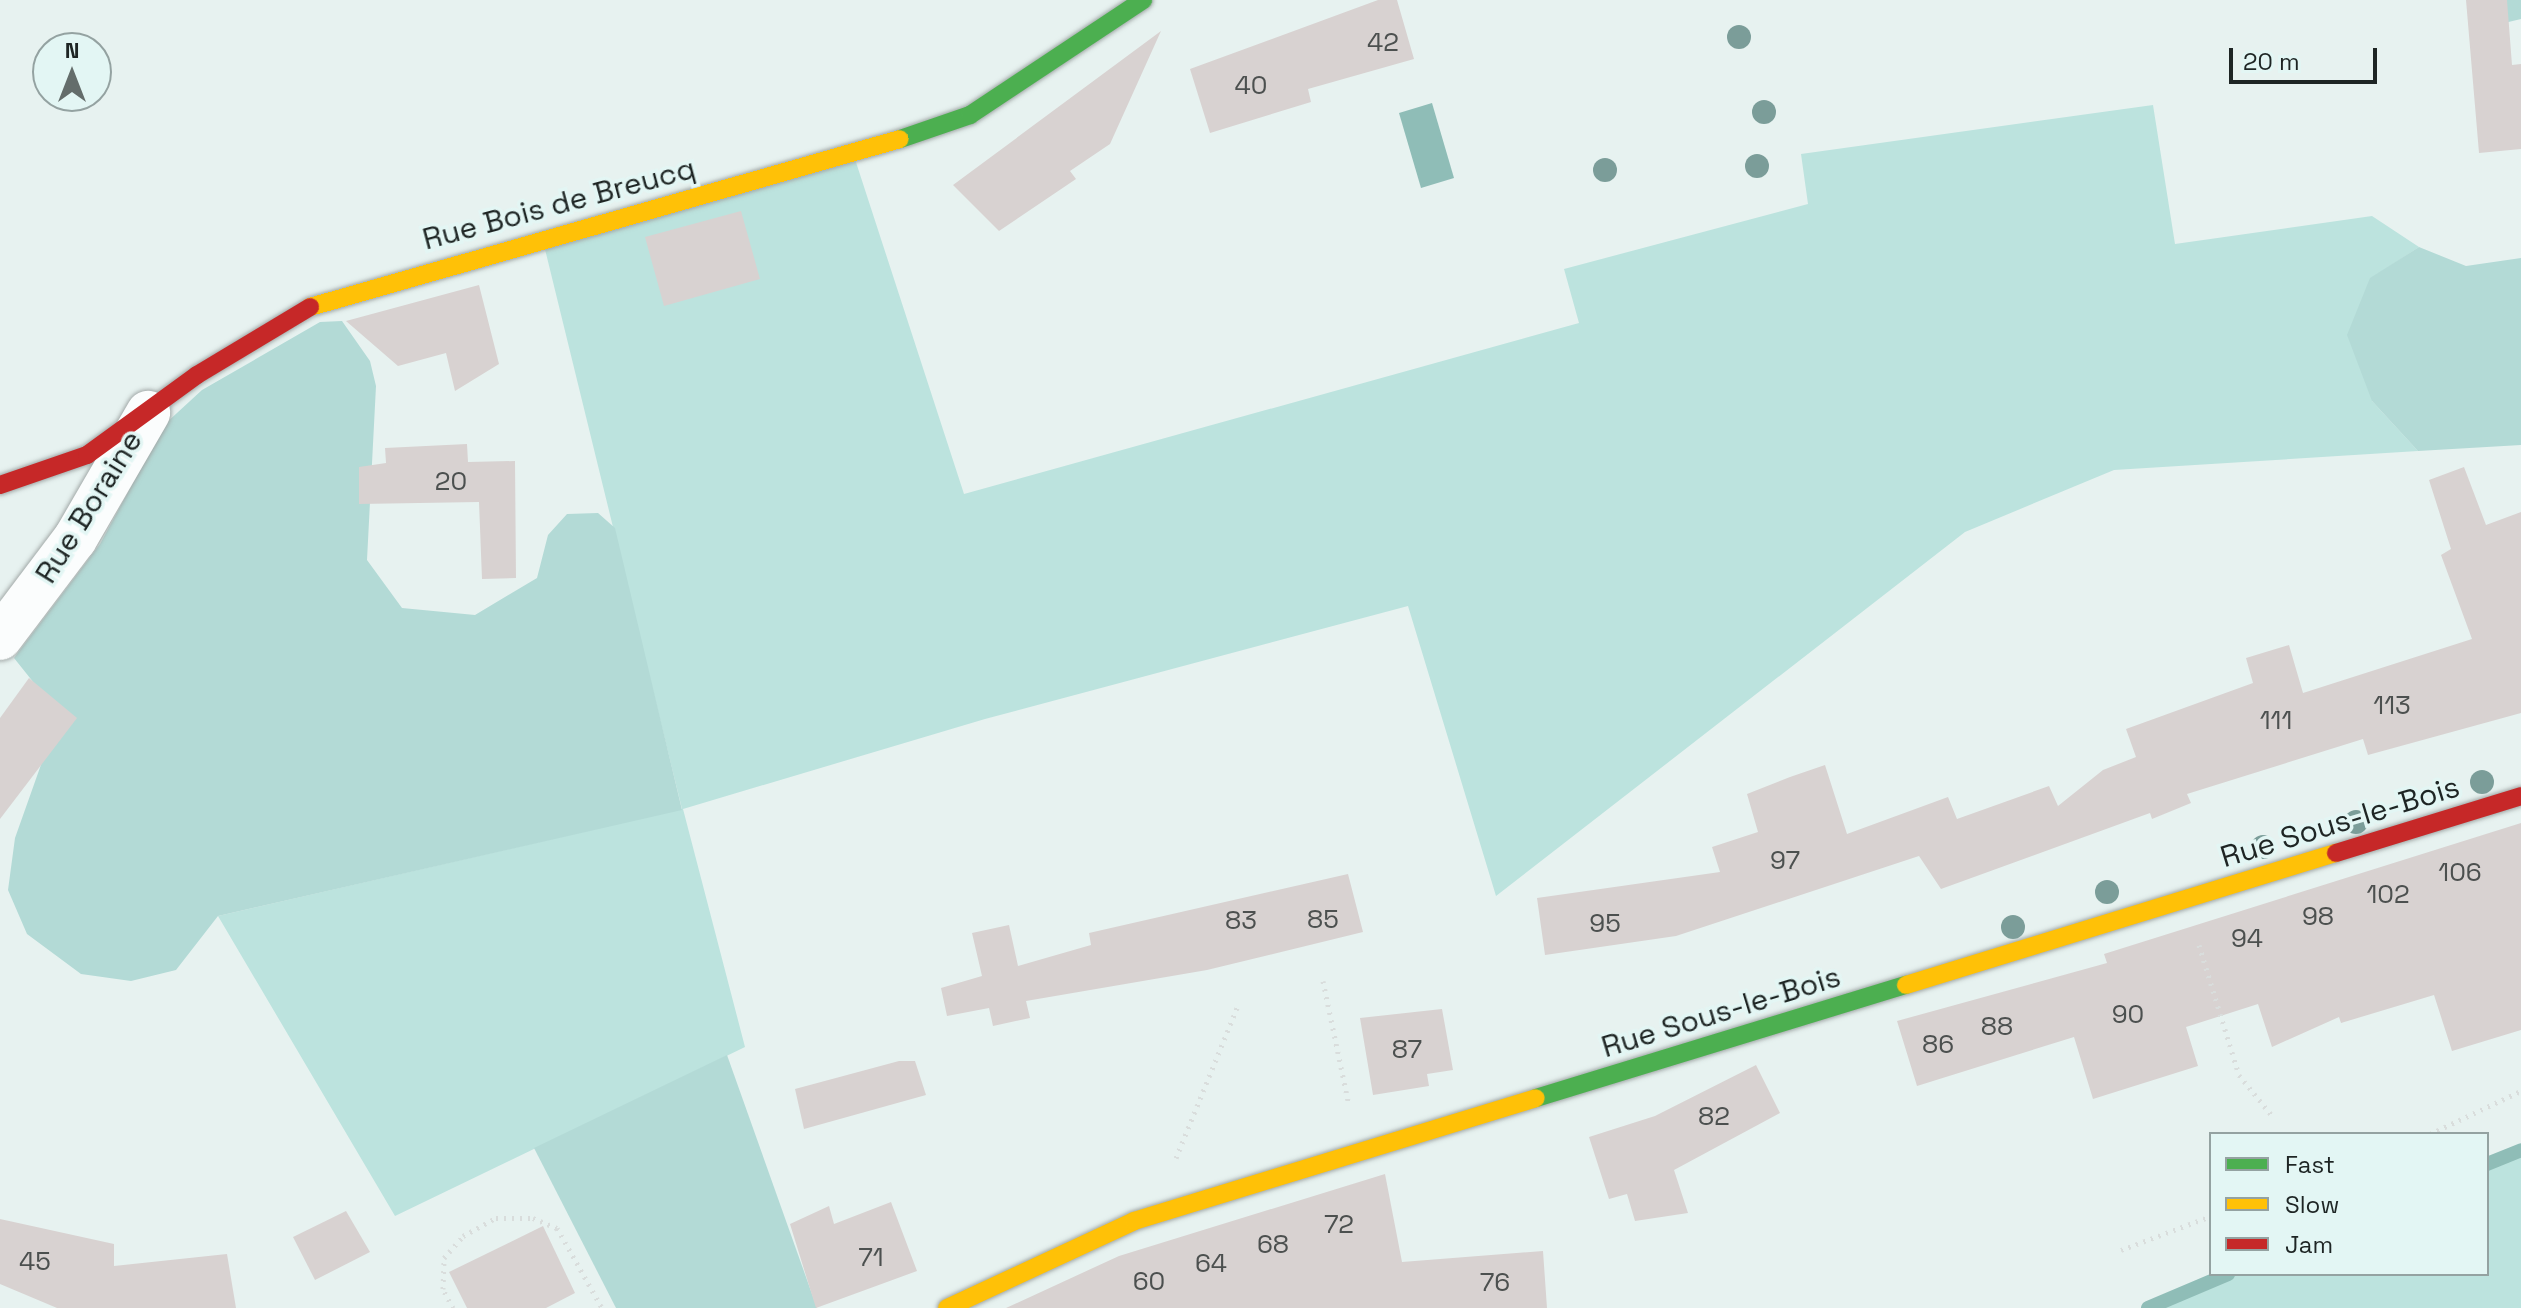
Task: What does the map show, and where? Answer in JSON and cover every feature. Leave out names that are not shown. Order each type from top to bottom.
[{"type":"street","name":"Rue Bois de Breucq","points":[[0,485],[87,455],[315,304],[970,115],[1143,0]]},
{"type":"street","name":"Rue Boraine","points":[[0,638],[75,539],[148,413]]},
{"type":"street","name":"Rue Sous-le-Bois","points":[[947,1308],[1170,1210],[2521,796]]},
{"type":"path","points":[[2185,899],[2239,1075],[2274,1118]]},
{"type":"path","points":[[1323,981],[1359,1153]]},
{"type":"path","points":[[1170,1210],[1166,1184],[1239,1003]]},
{"type":"path","points":[[2434,1132],[2521,1091]]},
{"type":"path","points":[[2121,1250],[2209,1217]]},
{"type":"path","points":[[453,1308],[443,1289],[444,1258],[463,1236],[496,1218],[533,1218],[557,1228],[602,1308]]},
{"type":"shaded area","points":[[2476,0],[2521,0],[2521,19],[2496,25]]},
{"type":"shaded area","points":[[1432,103],[1454,178],[1421,188],[1399,113]]},
{"type":"shaded area","points":[[2153,105],[2175,244],[2372,216],[2419,247],[2370,279],[2372,401],[2418,451],[2114,470],[1965,532],[1496,896],[1408,606],[985,719],[683,809],[745,1047],[395,1216],[218,916],[682,809],[542,237],[853,153],[964,494],[1579,323],[1564,269],[1808,204],[1801,154]]},
{"type":"shaded area","points":[[2419,247],[2466,266],[2521,258],[2521,445],[2418,451],[2372,401],[2347,335],[2370,278]]},
{"type":"shaded area","points":[[342,321],[370,361],[376,386],[367,560],[402,608],[475,615],[537,578],[548,535],[567,514],[598,513],[615,528],[682,810],[218,916],[176,970],[131,981],[81,974],[27,934],[8,890],[15,838],[48,745],[50,703],[14,658],[100,544],[165,424],[202,390],[320,322]]},
{"type":"shaded area","points":[[727,1055],[817,1308],[616,1308],[534,1148]]},
{"type":"shaded area","points":[[2521,1150],[2521,1308],[2148,1308],[2223,1276],[2489,1276],[2489,1163]]},
{"type":"building","points":[[1378,0],[1397,0],[1414,59],[1308,89],[1311,102],[1210,133],[1190,69]]},
{"type":"building","points":[[2466,0],[2507,0],[2512,65],[2521,64],[2521,149],[2479,153]]},
{"type":"building","points":[[1161,31],[1110,144],[1070,171],[1076,179],[999,231],[953,185]]},
{"type":"building","points":[[741,211],[760,279],[664,306],[645,237]]},
{"type":"building","points":[[479,285],[499,364],[455,391],[446,353],[398,366],[346,321]]},
{"type":"building","points":[[467,444],[468,462],[515,461],[516,578],[482,579],[479,502],[359,504],[359,467],[386,463],[385,448]]},
{"type":"building","points":[[2464,467],[2486,525],[2521,512],[2521,713],[2368,755],[2363,739],[2187,794],[2191,803],[2152,819],[2150,813],[1941,889],[1919,856],[1676,936],[1545,955],[1537,898],[1720,872],[1712,847],[1758,832],[1747,794],[1825,765],[1847,834],[1948,797],[1957,819],[2049,786],[2058,806],[2103,770],[2136,757],[2126,729],[2253,683],[2246,658],[2289,645],[2303,693],[2472,639],[2441,555],[2451,549],[2429,480]]},
{"type":"building","points":[[29,678],[77,718],[0,819],[0,718]]},
{"type":"building","points":[[2521,823],[2521,1030],[2452,1051],[2434,995],[2341,1023],[2339,1017],[2272,1047],[2258,1004],[2186,1027],[2198,1066],[2093,1099],[2074,1037],[1917,1086],[1897,1021],[2107,963],[2104,954]]},
{"type":"building","points":[[1348,874],[1363,932],[1207,970],[1026,1001],[1030,1018],[993,1026],[989,1008],[947,1016],[941,988],[982,976],[972,933],[1009,925],[1018,966],[1091,945],[1089,933]]},
{"type":"building","points":[[1442,1009],[1453,1070],[1427,1074],[1429,1086],[1373,1095],[1360,1018]]},
{"type":"building","points":[[899,1061],[915,1061],[926,1095],[804,1129],[795,1089]]},
{"type":"building","points":[[1756,1065],[1780,1113],[1674,1170],[1688,1213],[1635,1221],[1627,1194],[1609,1199],[1589,1137],[1655,1116]]},
{"type":"building","points":[[1385,1174],[1402,1262],[1543,1251],[1547,1308],[1006,1308],[1119,1256]]},
{"type":"building","points":[[891,1202],[917,1271],[816,1308],[790,1224],[829,1206],[834,1224]]},
{"type":"building","points":[[346,1211],[370,1252],[315,1280],[293,1237]]},
{"type":"building","points":[[0,1219],[114,1244],[114,1266],[227,1254],[236,1308],[57,1308],[0,1284]]},
{"type":"building","points":[[543,1226],[575,1293],[546,1308],[467,1308],[449,1272]]},
{"type":"waterway","points":[[2489,1163],[2521,1150]]},
{"type":"waterway","points":[[2148,1308],[2223,1276]]},
{"type":"traffic: fast","points":[[900,139],[970,115],[1143,0]]},
{"type":"traffic: fast","points":[[1536,1098],[1906,985]]},
{"type":"traffic: slow","points":[[310,307],[900,139]]},
{"type":"traffic: slow","points":[[1906,985],[2336,853]]},
{"type":"traffic: slow","points":[[947,1308],[1134,1221],[1536,1098]]},
{"type":"traffic: jam","points":[[0,485],[87,455],[197,375],[310,307]]},
{"type":"traffic: jam","points":[[2336,853],[2521,796]]}]
